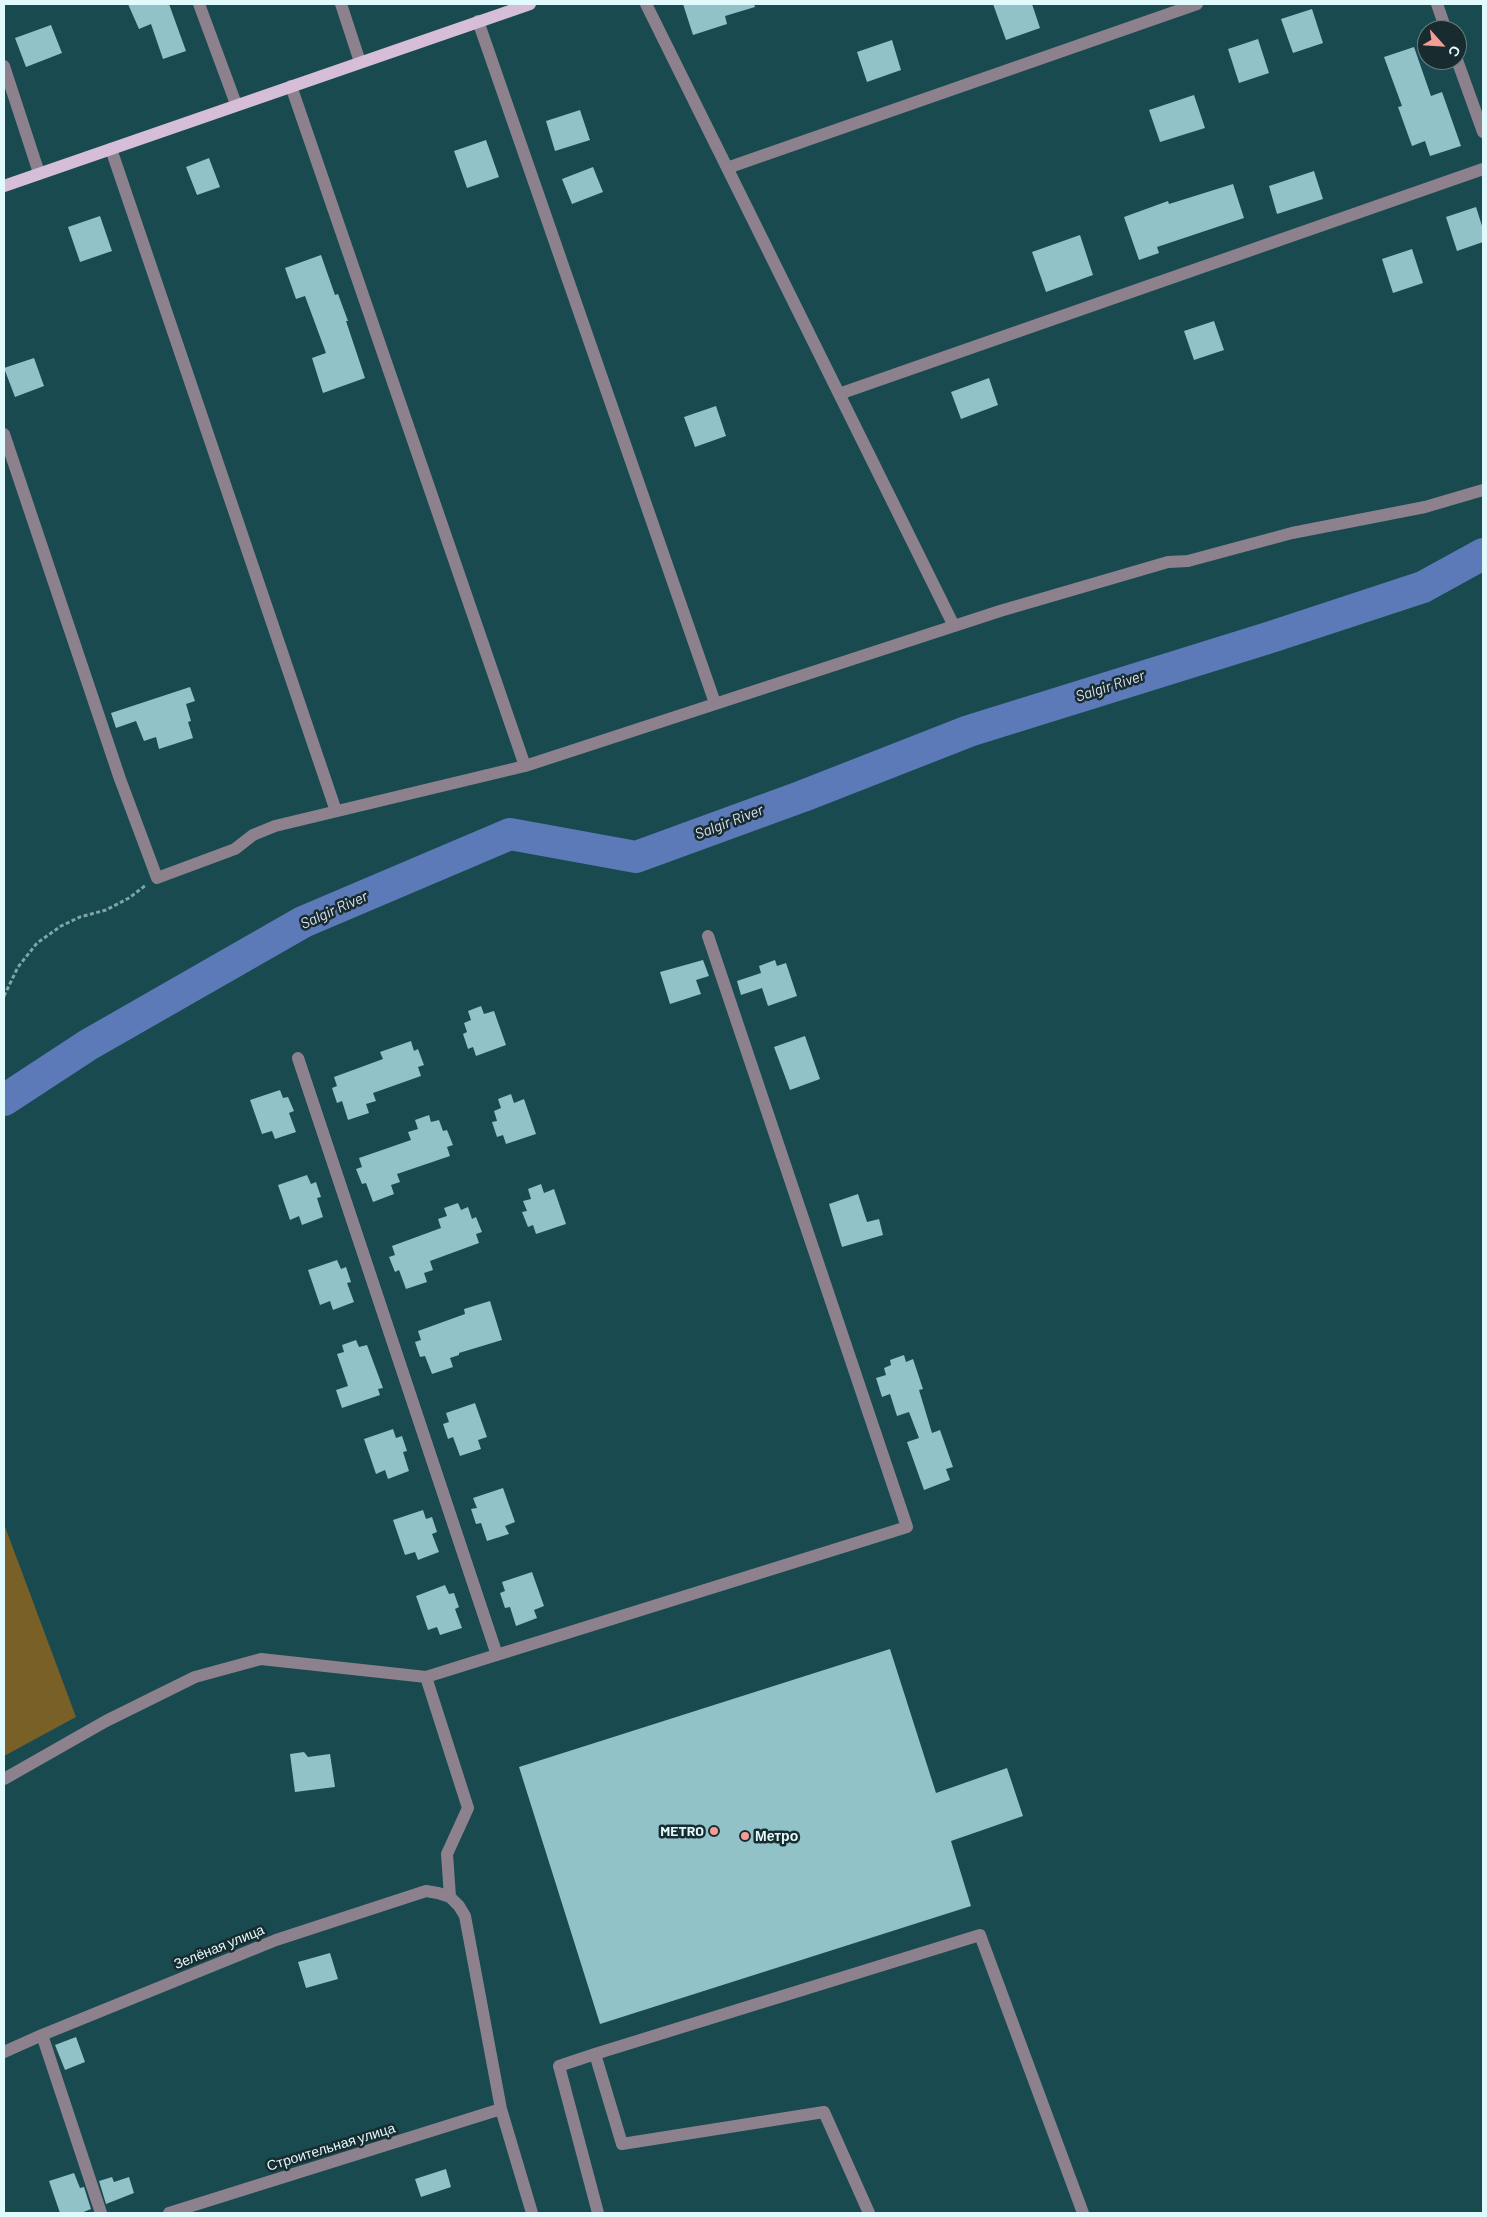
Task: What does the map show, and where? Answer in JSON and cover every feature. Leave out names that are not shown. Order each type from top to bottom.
[{"type":"main road","points":[[4,186],[236,104],[530,4]]},
{"type":"street","points":[[199,4],[236,104]]},
{"type":"street","points":[[340,4],[360,62]]},
{"type":"street","points":[[646,4],[954,626]]},
{"type":"street","points":[[727,168],[1197,4]]},
{"type":"street","points":[[1437,4],[1443,20]]},
{"type":"street","points":[[478,21],[715,703]]},
{"type":"street","points":[[4,66],[39,173]]},
{"type":"street","points":[[1461,70],[1483,132]]},
{"type":"street","points":[[291,86],[525,766]]},
{"type":"street","points":[[111,149],[336,811]]},
{"type":"street","points":[[839,394],[1483,169]]},
{"type":"street","points":[[4,434],[117,770],[157,878],[235,848],[253,835],[275,826],[525,766],[954,626],[1168,562],[1188,561],[1292,533],[1425,506],[1483,490]]},
{"type":"street","points":[[4,1779],[106,1721],[195,1677],[261,1659],[426,1677],[907,1527],[708,936]]},
{"type":"street","points":[[298,1058],[498,1655]]},
{"type":"street","points":[[426,1677],[468,1808],[447,1854],[450,1898],[459,1906],[465,1916],[502,2110],[532,2213]]},
{"type":"street","name":"Зелёная улица","points":[[4,2052],[276,1940],[426,1891],[450,1898]]},
{"type":"street","points":[[598,2213],[559,2066],[980,1934],[1084,2213]]},
{"type":"street","points":[[42,2035],[101,2213]]},
{"type":"street","points":[[595,2054],[622,2144],[824,2112],[869,2213]]},
{"type":"street","name":"Строительная улица","points":[[169,2213],[502,2110]]},
{"type":"path","points":[[4,996],[18,967],[37,943],[61,926],[80,916],[106,910],[129,898],[157,878]]},
{"type":"shaded area","points":[[4,1524],[76,1717],[4,1756]]},
{"type":"building","points":[[128,4],[169,4],[186,51],[163,59],[151,24],[139,29]]},
{"type":"building","points":[[683,4],[754,4],[755,7],[725,16],[727,24],[693,35]]},
{"type":"building","points":[[993,4],[1032,4],[1040,28],[1006,40]]},
{"type":"building","points":[[1312,9],[1323,43],[1293,53],[1281,19]]},
{"type":"building","points":[[51,25],[62,53],[26,67],[15,38]]},
{"type":"building","points":[[1258,39],[1269,73],[1239,83],[1228,49]]},
{"type":"building","points":[[892,40],[901,70],[867,82],[857,52]]},
{"type":"building","points":[[1414,47],[1417,56],[1417,70],[1422,70],[1431,96],[1442,92],[1461,146],[1430,156],[1425,141],[1412,146],[1398,107],[1402,106],[1384,57]]},
{"type":"building","points":[[1194,95],[1205,128],[1160,142],[1149,110]]},
{"type":"building","points":[[580,110],[590,140],[555,151],[546,121]]},
{"type":"building","points":[[486,140],[499,177],[467,188],[454,151]]},
{"type":"building","points":[[209,158],[220,187],[197,195],[186,167]]},
{"type":"building","points":[[593,167],[603,192],[572,204],[562,179]]},
{"type":"building","points":[[1314,171],[1323,199],[1277,214],[1269,186]]},
{"type":"building","points":[[1233,184],[1244,218],[1157,247],[1159,253],[1139,260],[1124,217],[1168,201],[1169,204]]},
{"type":"building","points":[[1476,207],[1483,229],[1483,242],[1457,251],[1446,217]]},
{"type":"building","points":[[100,216],[112,251],[80,262],[68,227]]},
{"type":"building","points":[[1080,235],[1093,275],[1046,292],[1032,252]]},
{"type":"building","points":[[1412,249],[1423,283],[1393,293],[1382,259]]},
{"type":"building","points":[[321,255],[335,295],[338,294],[348,321],[346,321],[365,378],[323,393],[312,358],[326,353],[305,296],[296,299],[285,268]]},
{"type":"building","points":[[1214,321],[1224,350],[1194,360],[1184,331]]},
{"type":"building","points":[[34,358],[44,386],[15,397],[4,368]]},
{"type":"building","points":[[989,378],[998,405],[961,419],[951,392]]},
{"type":"building","points":[[716,406],[726,436],[695,447],[684,417]]},
{"type":"building","points":[[190,687],[195,701],[186,704],[191,721],[188,722],[193,738],[159,749],[156,737],[144,741],[136,721],[116,728],[111,713]]},
{"type":"building","points":[[703,960],[709,976],[696,980],[701,994],[670,1004],[660,972]]},
{"type":"building","points":[[775,960],[777,966],[786,963],[797,996],[768,1006],[762,988],[741,995],[737,981],[761,973],[759,966]]},
{"type":"building","points":[[481,1006],[484,1014],[494,1011],[506,1045],[476,1056],[473,1047],[468,1049],[463,1034],[467,1032],[464,1023],[471,1020],[468,1011]]},
{"type":"building","points":[[805,1036],[820,1079],[790,1090],[774,1047]]},
{"type":"building","points":[[411,1041],[414,1051],[418,1049],[424,1065],[418,1067],[421,1076],[373,1093],[376,1101],[366,1104],[369,1113],[348,1120],[342,1101],[337,1103],[332,1088],[337,1086],[334,1077],[383,1059],[380,1052]]},
{"type":"building","points":[[280,1090],[283,1098],[288,1097],[294,1111],[289,1113],[296,1132],[275,1139],[272,1131],[262,1134],[250,1100]]},
{"type":"building","points":[[511,1094],[514,1103],[524,1099],[536,1134],[506,1144],[503,1135],[497,1137],[492,1122],[497,1121],[494,1111],[501,1108],[498,1099]]},
{"type":"building","points":[[429,1115],[431,1122],[439,1120],[443,1131],[447,1130],[453,1145],[447,1147],[450,1156],[397,1174],[400,1182],[391,1185],[394,1194],[373,1202],[366,1183],[362,1184],[356,1169],[362,1167],[359,1158],[411,1140],[408,1132],[418,1129],[415,1120]]},
{"type":"building","points":[[307,1175],[311,1184],[316,1182],[321,1197],[317,1198],[323,1217],[302,1225],[299,1216],[290,1220],[278,1185]]},
{"type":"building","points":[[541,1184],[544,1193],[554,1189],[566,1224],[536,1234],[533,1225],[528,1227],[522,1212],[527,1211],[523,1201],[531,1199],[528,1189]]},
{"type":"building","points":[[858,1194],[867,1222],[879,1219],[883,1235],[842,1247],[829,1204]]},
{"type":"building","points":[[458,1203],[461,1210],[468,1207],[472,1219],[476,1217],[482,1232],[476,1234],[479,1243],[430,1261],[433,1270],[424,1273],[427,1282],[406,1289],[399,1270],[395,1272],[389,1257],[395,1255],[392,1246],[441,1228],[438,1219],[447,1216],[444,1208]]},
{"type":"building","points":[[337,1260],[341,1269],[346,1267],[351,1282],[347,1283],[354,1302],[333,1310],[330,1301],[320,1305],[308,1270]]},
{"type":"building","points":[[490,1301],[502,1340],[459,1353],[459,1355],[450,1358],[453,1367],[432,1374],[425,1356],[420,1357],[415,1342],[421,1340],[418,1331],[465,1314],[464,1309]]},
{"type":"building","points":[[356,1340],[359,1347],[367,1345],[383,1388],[378,1389],[380,1395],[342,1408],[336,1390],[348,1386],[337,1354],[344,1352],[342,1345]]},
{"type":"building","points":[[904,1355],[906,1362],[913,1359],[923,1389],[919,1390],[932,1433],[940,1430],[953,1467],[946,1469],[950,1480],[924,1490],[907,1442],[919,1438],[909,1412],[897,1416],[890,1394],[882,1397],[876,1378],[886,1375],[884,1368],[891,1365],[890,1360]]},
{"type":"building","points":[[475,1403],[487,1437],[478,1440],[481,1449],[460,1456],[453,1437],[448,1439],[443,1424],[449,1422],[446,1413]]},
{"type":"building","points":[[393,1429],[396,1438],[402,1436],[407,1451],[403,1452],[409,1471],[388,1479],[385,1470],[376,1474],[364,1439]]},
{"type":"building","points":[[503,1488],[515,1522],[505,1526],[509,1534],[487,1541],[481,1523],[476,1524],[471,1509],[477,1508],[473,1498]]},
{"type":"building","points":[[423,1510],[426,1519],[432,1517],[437,1532],[432,1534],[439,1552],[418,1560],[415,1552],[405,1555],[393,1520]]},
{"type":"building","points":[[532,1572],[544,1606],[534,1610],[537,1618],[516,1626],[510,1607],[505,1608],[500,1593],[505,1591],[502,1582]]},
{"type":"building","points":[[445,1585],[449,1594],[454,1593],[459,1607],[455,1609],[462,1628],[440,1635],[437,1627],[428,1630],[416,1596]]},
{"type":"building","name":"Метро","points":[[890,1649],[936,1793],[1007,1768],[1023,1816],[951,1841],[971,1906],[600,2024],[519,1767]]},
{"type":"building","points":[[304,1752],[308,1757],[330,1754],[335,1787],[295,1792],[290,1754]]},
{"type":"building","points":[[330,1953],[338,1979],[306,1988],[298,1962]]},
{"type":"building","points":[[76,2037],[85,2062],[65,2070],[55,2045]]},
{"type":"building","points":[[446,2169],[451,2187],[421,2197],[415,2179]]},
{"type":"building","points":[[74,2173],[80,2188],[84,2187],[91,2209],[81,2213],[60,2213],[49,2181]]},
{"type":"building","points":[[112,2177],[114,2182],[129,2177],[134,2193],[106,2204],[99,2181]]},
{"type":"waterway","name":"Salgir River","points":[[4,1100],[88,1045],[303,922],[510,834],[636,857],[803,796],[969,731],[1271,637],[1423,587],[1483,554]]},
{"type":"place","name":"METRO","points":[[714,1831]]},
{"type":"place","name":"Метро","points":[[745,1836]]}]
